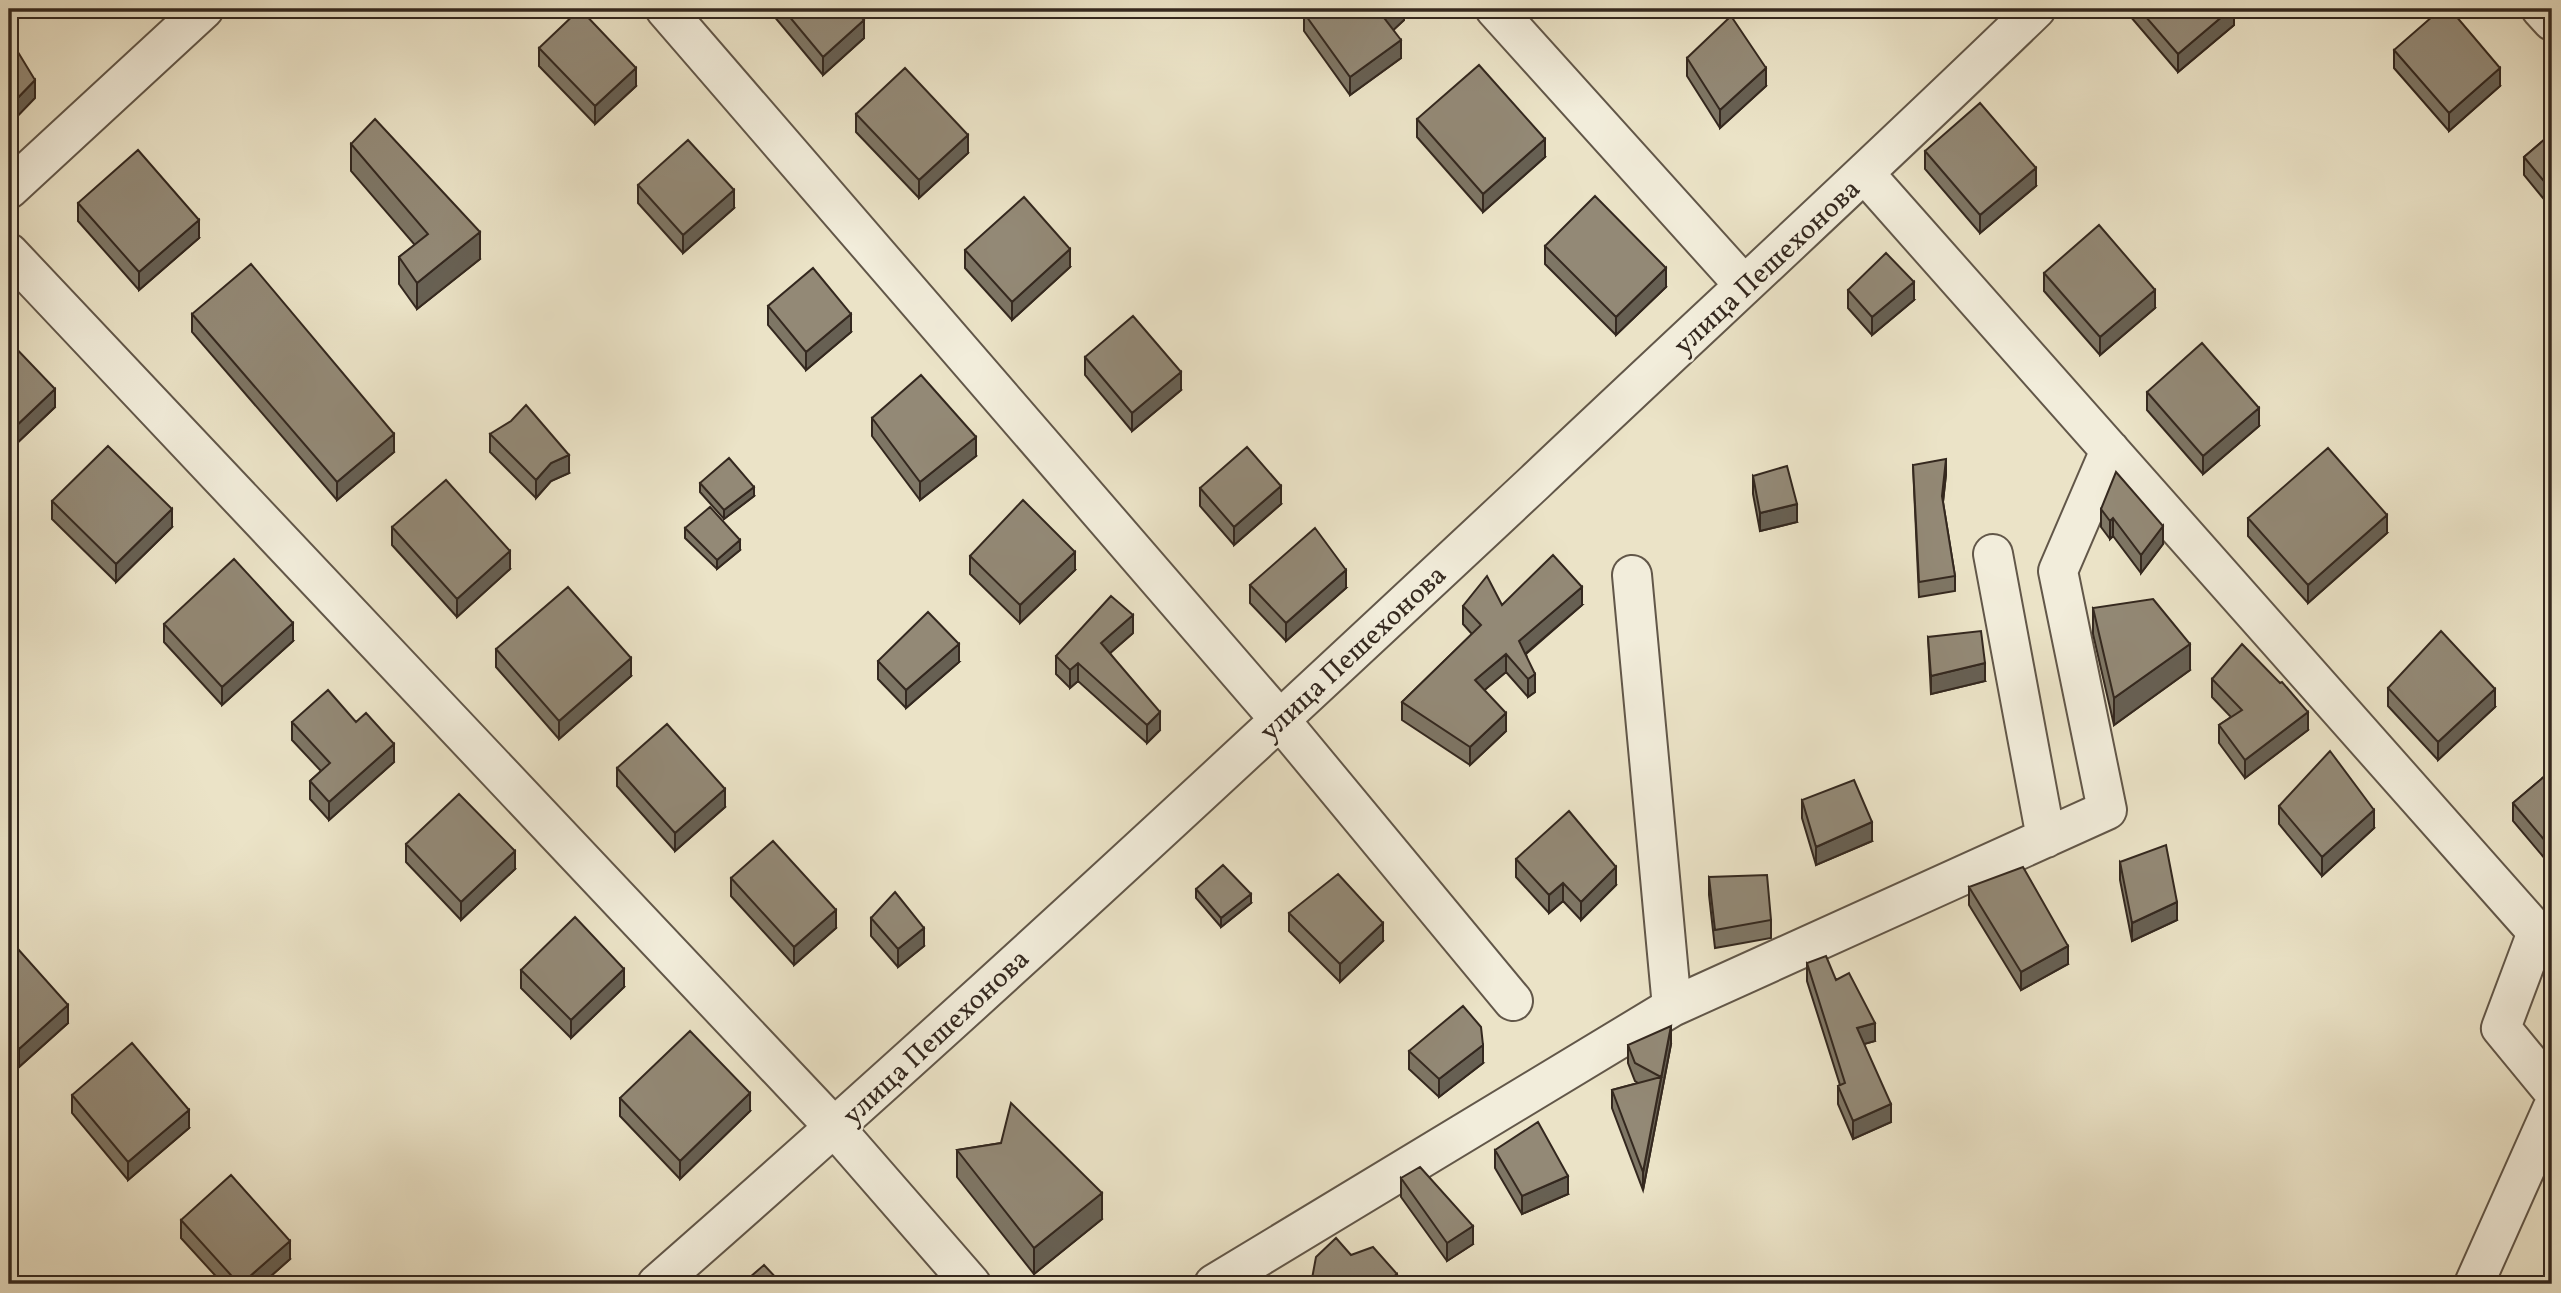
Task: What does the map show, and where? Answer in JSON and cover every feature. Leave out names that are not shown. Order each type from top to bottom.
[{"type":"street","points":[[9,189],[204,9]]},
{"type":"street","points":[[665,9],[1280,720],[1513,1001]]},
{"type":"street","points":[[1495,9],[1744,285]]},
{"type":"street","name":"улица Пешехонова","points":[[657,1284],[835,1128],[1280,720],[1866,174],[2036,9]]},
{"type":"street","points":[[2541,9],[2552,21]]},
{"type":"street","points":[[1866,174],[2544,935],[2501,1028],[2552,1090]]},
{"type":"street","points":[[9,253],[835,1128],[971,1284]]},
{"type":"street","points":[[1214,1284],[1672,1007],[2107,810],[2058,571],[2110,450]]},
{"type":"street","points":[[1993,554],[2046,838]]},
{"type":"street","points":[[1632,575],[1672,1007]]},
{"type":"street","points":[[2474,1284],[2552,1109]]},
{"type":"building","points":[[580,9],[636,68],[595,106],[539,48]]},
{"type":"building","points":[[783,9],[853,9],[864,20],[823,57]]},
{"type":"building","points":[[1310,9],[1396,9],[1385,19],[1401,40],[1350,77],[1304,13]]},
{"type":"building","points":[[2139,9],[2231,9],[2178,54]]},
{"type":"building","points":[[2441,9],[2450,9],[2500,68],[2449,113],[2394,50]]},
{"type":"building","points":[[1731,16],[1766,68],[1720,110],[1687,58]]},
{"type":"building","points":[[9,24],[17,33],[10,39],[35,80],[9,107]]},
{"type":"building","points":[[1479,65],[1545,139],[1483,194],[1417,119]]},
{"type":"building","points":[[905,68],[968,135],[919,180],[856,114]]},
{"type":"building","points":[[1980,103],[2036,168],[1980,215],[1925,151]]},
{"type":"building","points":[[375,119],[480,232],[417,283],[399,257],[428,234],[351,144]]},
{"type":"building","points":[[2552,133],[2552,191],[2524,157]]},
{"type":"building","points":[[688,140],[734,190],[683,235],[638,185]]},
{"type":"building","points":[[138,150],[199,220],[139,272],[78,203]]},
{"type":"building","points":[[1595,196],[1666,268],[1616,317],[1545,246]]},
{"type":"building","points":[[1024,197],[1070,249],[1012,302],[965,250]]},
{"type":"building","points":[[2099,225],[2155,290],[2100,337],[2044,273]]},
{"type":"building","points":[[1886,253],[1914,282],[1872,317],[1848,290]]},
{"type":"building","points":[[251,264],[394,434],[337,482],[192,314]]},
{"type":"building","points":[[813,268],[851,314],[806,352],[768,306]]},
{"type":"building","points":[[1133,316],[1181,372],[1132,413],[1085,357]]},
{"type":"building","points":[[9,341],[55,389],[14,428],[9,423]]},
{"type":"building","points":[[2202,343],[2259,408],[2203,456],[2147,392]]},
{"type":"building","points":[[921,375],[976,437],[920,482],[872,418]]},
{"type":"building","points":[[526,405],[569,455],[551,463],[536,480],[490,434],[511,421]]},
{"type":"building","points":[[108,446],[172,509],[116,564],[52,501]]},
{"type":"building","points":[[1247,447],[1281,486],[1234,527],[1200,488]]},
{"type":"building","points":[[2328,448],[2387,515],[2308,585],[2248,518]]},
{"type":"building","points":[[729,458],[754,487],[724,510],[700,483]]},
{"type":"building","points":[[1946,459],[1942,496],[1955,576],[1919,582],[1913,465]]},
{"type":"building","points":[[1787,466],[1797,504],[1760,513],[1753,476]]},
{"type":"building","points":[[2116,472],[2163,526],[2141,555],[2113,518],[2110,521],[2101,509]]},
{"type":"building","points":[[446,480],[510,551],[457,599],[392,527]]},
{"type":"building","points":[[1023,500],[1075,552],[1020,605],[970,556]]},
{"type":"building","points":[[710,507],[740,540],[717,560],[685,528]]},
{"type":"building","points":[[1315,528],[1346,570],[1286,623],[1250,585]]},
{"type":"building","points":[[1553,555],[1582,587],[1519,641],[1535,674],[1528,679],[1506,654],[1475,680],[1506,713],[1470,747],[1402,702],[1481,625],[1463,606],[1487,576],[1502,605]]},
{"type":"building","points":[[234,559],[293,623],[222,687],[164,624]]},
{"type":"building","points":[[568,587],[631,658],[559,721],[496,649]]},
{"type":"building","points":[[1111,596],[1133,615],[1101,643],[1160,712],[1147,725],[1078,663],[1070,670],[1056,656]]},
{"type":"building","points":[[2153,599],[2190,644],[2114,698],[2093,608]]},
{"type":"building","points":[[928,612],[959,644],[906,690],[878,661]]},
{"type":"building","points":[[1981,631],[1985,663],[1931,676],[1928,637]]},
{"type":"building","points":[[2441,631],[2495,689],[2438,742],[2388,688]]},
{"type":"building","points":[[2242,644],[2280,683],[2282,682],[2308,712],[2245,760],[2219,725],[2242,710],[2212,679]]},
{"type":"building","points":[[328,690],[356,722],[366,713],[394,744],[329,802],[310,781],[330,763],[292,722]]},
{"type":"building","points":[[667,724],[725,789],[675,833],[617,768]]},
{"type":"building","points":[[2330,751],[2374,810],[2322,857],[2279,806]]},
{"type":"building","points":[[2552,770],[2552,849],[2513,803]]},
{"type":"building","points":[[1854,780],[1872,822],[1816,847],[1802,800]]},
{"type":"building","points":[[459,794],[515,851],[461,902],[406,844]]},
{"type":"building","points":[[1569,811],[1616,867],[1581,902],[1563,883],[1549,895],[1516,859]]},
{"type":"building","points":[[773,841],[836,910],[794,947],[731,878]]},
{"type":"building","points":[[2166,845],[2177,902],[2132,923],[2120,862]]},
{"type":"building","points":[[1223,865],[1251,894],[1221,918],[1196,889]]},
{"type":"building","points":[[2023,867],[2068,946],[2021,972],[1969,887]]},
{"type":"building","points":[[1338,874],[1383,923],[1340,964],[1289,913]]},
{"type":"building","points":[[1767,875],[1771,920],[1715,930],[1709,877]]},
{"type":"building","points":[[895,892],[924,928],[898,949],[871,918]]},
{"type":"building","points":[[575,917],[624,969],[571,1020],[521,970]]},
{"type":"building","points":[[9,939],[68,1005],[19,1049],[9,1037]]},
{"type":"building","points":[[1826,956],[1836,980],[1849,973],[1875,1023],[1857,1028],[1891,1104],[1853,1121],[1838,1086],[1845,1083],[1807,963]]},
{"type":"building","points":[[1463,1006],[1481,1027],[1483,1045],[1439,1079],[1409,1051]]},
{"type":"building","points":[[1671,1026],[1643,1172],[1612,1090],[1661,1077],[1635,1063],[1628,1045]]},
{"type":"building","points":[[690,1031],[750,1093],[680,1161],[620,1098]]},
{"type":"building","points":[[132,1043],[189,1110],[128,1162],[72,1095]]},
{"type":"building","points":[[1011,1103],[1102,1193],[1034,1248],[957,1150],[1001,1143]]},
{"type":"building","points":[[1538,1122],[1568,1176],[1522,1196],[1495,1150]]},
{"type":"building","points":[[1420,1167],[1473,1226],[1447,1243],[1401,1178]]},
{"type":"building","points":[[231,1175],[290,1241],[241,1284],[181,1220]]},
{"type":"building","points":[[1336,1238],[1351,1255],[1373,1247],[1397,1274],[1384,1284],[1311,1284],[1316,1257]]},
{"type":"building","points":[[764,1265],[780,1282],[778,1284],[742,1284]]}]
